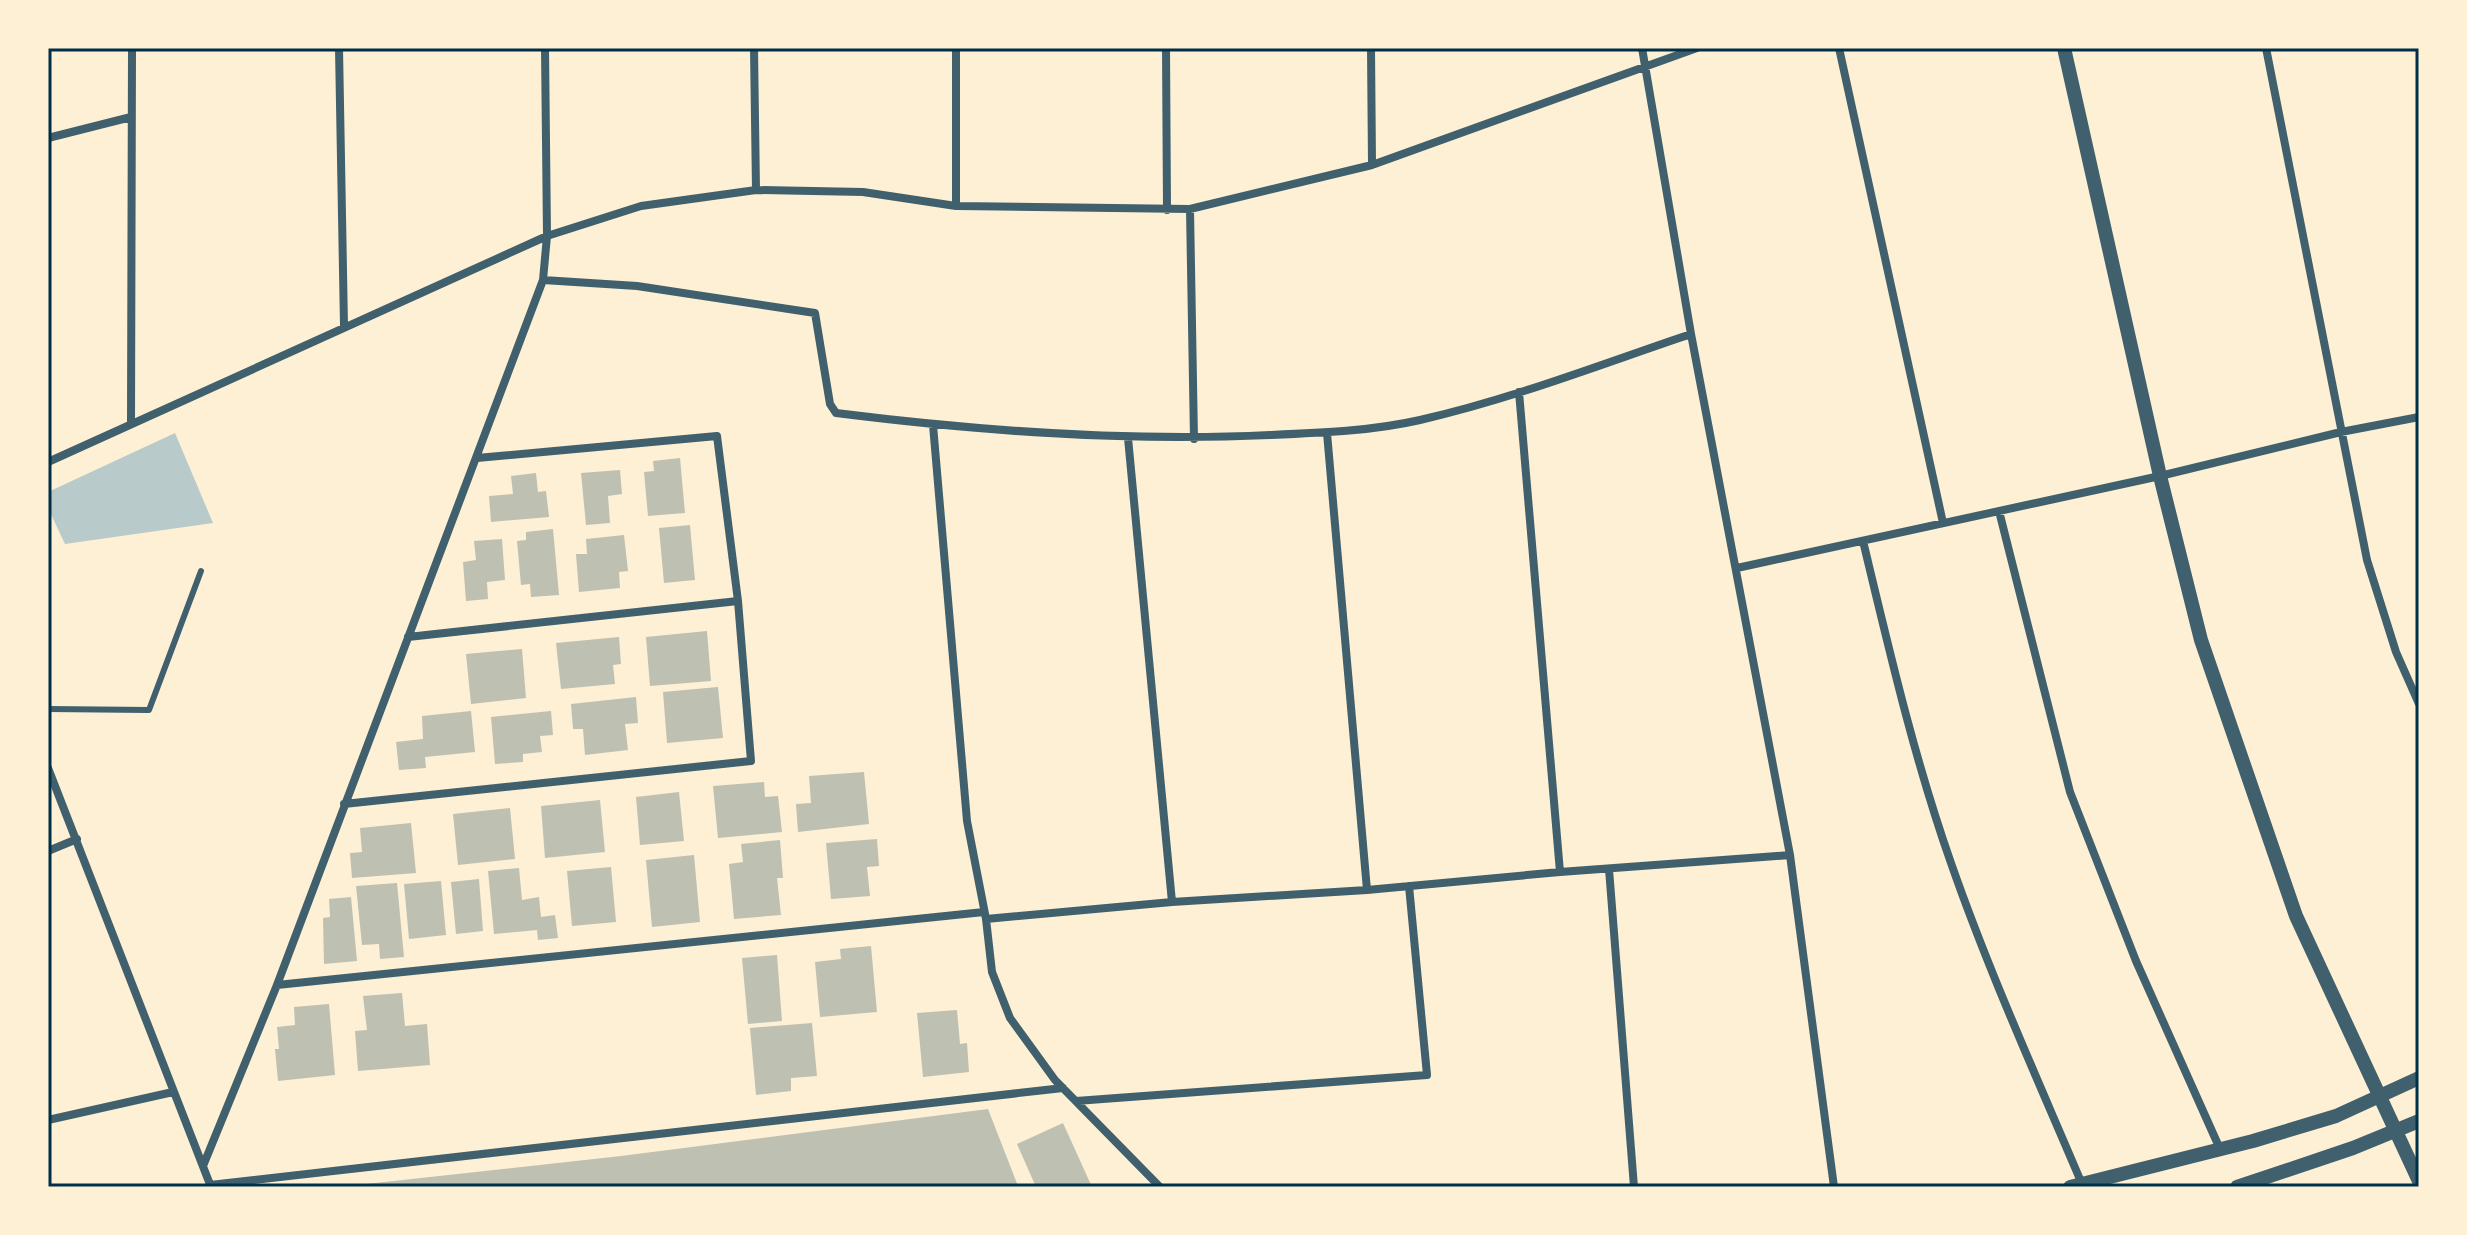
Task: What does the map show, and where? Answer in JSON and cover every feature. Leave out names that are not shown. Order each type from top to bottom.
[{"type":"street","points":[[131,424],[132,48]]},
{"type":"street","points":[[339,48],[344,326]]},
{"type":"street","points":[[203,1166],[277,985],[543,280],[547,236],[545,48]]},
{"type":"street","points":[[754,48],[756,190]]},
{"type":"street","points":[[956,48],[956,206]]},
{"type":"street","points":[[1166,48],[1167,210]]},
{"type":"street","points":[[1371,48],[1372,165]]},
{"type":"street","points":[[1642,48],[1691,334],[1790,855],[1834,1187]]},
{"type":"street","points":[[48,462],[547,236],[641,206],[756,190],[863,192],[956,206],[1190,209],[1372,165],[1697,48]]},
{"type":"street","points":[[1839,48],[1943,523]]},
{"type":"street","points":[[2064,48],[2160,476],[2201,640],[2296,916],[2419,1181]]},
{"type":"street","points":[[2266,48],[2367,560],[2396,652],[2419,704]]},
{"type":"street","points":[[48,138],[131,117]]},
{"type":"street","points":[[1190,209],[1194,439]]},
{"type":"street","points":[[543,280],[637,286],[815,313],[830,404],[836,413],[933,425],[1128,438],[1194,439],[1327,433],[1418,420],[1519,392],[1691,334]]},
{"type":"street","points":[[1519,392],[1560,872]]},
{"type":"street","points":[[1737,568],[2419,417]]},
{"type":"street","points":[[933,425],[967,821],[992,972],[1010,1018],[1063,1088],[1160,1187]]},
{"type":"street","points":[[1327,433],[1367,890]]},
{"type":"street","points":[[344,804],[751,761],[738,601],[717,436],[477,458]]},
{"type":"street","points":[[1128,438],[1172,902]]},
{"type":"street","points":[[1999,511],[2070,792],[2136,961],[2220,1149]]},
{"type":"street","points":[[1863,541],[1902,700],[1951,863],[2076,1185],[2336,1116],[2419,1078]]},
{"type":"street","points":[[408,637],[738,601]]},
{"type":"street","points":[[48,768],[211,1186],[1063,1088]]},
{"type":"street","points":[[48,851],[77,839]]},
{"type":"street","points":[[277,985],[985,916],[1367,890],[1790,855]]},
{"type":"street","points":[[1609,869],[1634,1187]]},
{"type":"street","points":[[1076,1101],[1427,1075],[1409,886]]},
{"type":"street","points":[[48,1120],[173,1092]]},
{"type":"street","points":[[2237,1187],[2419,1121]]},
{"type":"lane","points":[[48,709],[149,710],[201,571]]},
{"type":"shaded area","points":[[175,433],[213,523],[65,544],[48,508],[48,492]]},
{"type":"building","points":[[680,458],[685,513],[648,516],[644,472],[654,471],[653,461]]},
{"type":"building","points":[[620,470],[622,494],[608,496],[610,523],[586,525],[581,473]]},
{"type":"building","points":[[536,473],[538,492],[546,491],[549,517],[491,522],[489,496],[513,494],[511,476]]},
{"type":"building","points":[[690,525],[695,580],[664,583],[659,528]]},
{"type":"building","points":[[553,529],[559,595],[531,597],[530,584],[521,585],[517,541],[526,540],[526,532]]},
{"type":"building","points":[[624,535],[628,571],[619,572],[620,588],[579,592],[576,554],[587,554],[586,539]]},
{"type":"building","points":[[502,539],[505,580],[487,582],[488,599],[466,601],[463,562],[476,560],[474,541]]},
{"type":"building","points":[[707,631],[711,681],[650,686],[646,637]]},
{"type":"building","points":[[619,637],[621,664],[613,665],[615,684],[561,689],[556,643]]},
{"type":"building","points":[[522,649],[526,698],[471,704],[466,654]]},
{"type":"building","points":[[718,687],[723,738],[667,743],[663,692]]},
{"type":"building","points":[[636,697],[638,723],[625,724],[628,750],[585,755],[583,729],[573,729],[571,704]]},
{"type":"building","points":[[471,711],[475,752],[425,757],[426,768],[399,770],[396,742],[423,739],[422,716]]},
{"type":"building","points":[[551,711],[553,735],[540,736],[542,752],[523,754],[523,762],[495,764],[491,717]]},
{"type":"building","points":[[864,772],[869,824],[798,832],[796,804],[811,803],[809,776]]},
{"type":"building","points":[[764,782],[765,797],[778,796],[782,832],[718,838],[713,786]]},
{"type":"building","points":[[679,792],[684,841],[640,845],[636,797]]},
{"type":"building","points":[[600,800],[605,852],[545,858],[541,806]]},
{"type":"building","points":[[510,808],[515,859],[458,865],[453,814]]},
{"type":"building","points":[[411,823],[416,873],[352,878],[350,853],[362,852],[360,828]]},
{"type":"building","points":[[877,839],[879,866],[867,867],[870,896],[831,899],[826,843]]},
{"type":"building","points":[[780,840],[783,878],[777,878],[781,915],[734,919],[729,864],[743,862],[741,844]]},
{"type":"building","points":[[694,855],[700,922],[652,927],[646,860]]},
{"type":"building","points":[[611,867],[616,922],[572,926],[567,871]]},
{"type":"building","points":[[519,868],[522,900],[539,897],[541,917],[555,915],[558,938],[538,940],[537,930],[494,934],[488,871]]},
{"type":"building","points":[[479,879],[483,931],[456,934],[451,882]]},
{"type":"building","points":[[441,881],[446,935],[409,939],[404,884]]},
{"type":"building","points":[[397,883],[404,957],[380,959],[379,944],[362,945],[356,886]]},
{"type":"building","points":[[351,897],[357,961],[324,964],[323,918],[330,917],[329,899]]},
{"type":"building","points":[[871,946],[877,1012],[820,1017],[815,962],[841,959],[840,949]]},
{"type":"building","points":[[777,955],[782,1021],[748,1024],[742,958]]},
{"type":"building","points":[[402,993],[405,1026],[427,1024],[430,1065],[358,1071],[355,1031],[367,1030],[363,996]]},
{"type":"building","points":[[329,1004],[335,1075],[278,1081],[275,1049],[279,1049],[277,1027],[295,1025],[294,1007]]},
{"type":"building","points":[[957,1010],[960,1044],[967,1043],[969,1072],[923,1077],[917,1013]]},
{"type":"building","points":[[812,1023],[817,1076],[791,1078],[791,1091],[756,1095],[750,1028]]},
{"type":"building","points":[[988,1109],[1018,1186],[357,1187],[357,1185],[621,1156]]},
{"type":"building","points":[[1063,1123],[1092,1187],[1036,1187],[1017,1144]]}]
